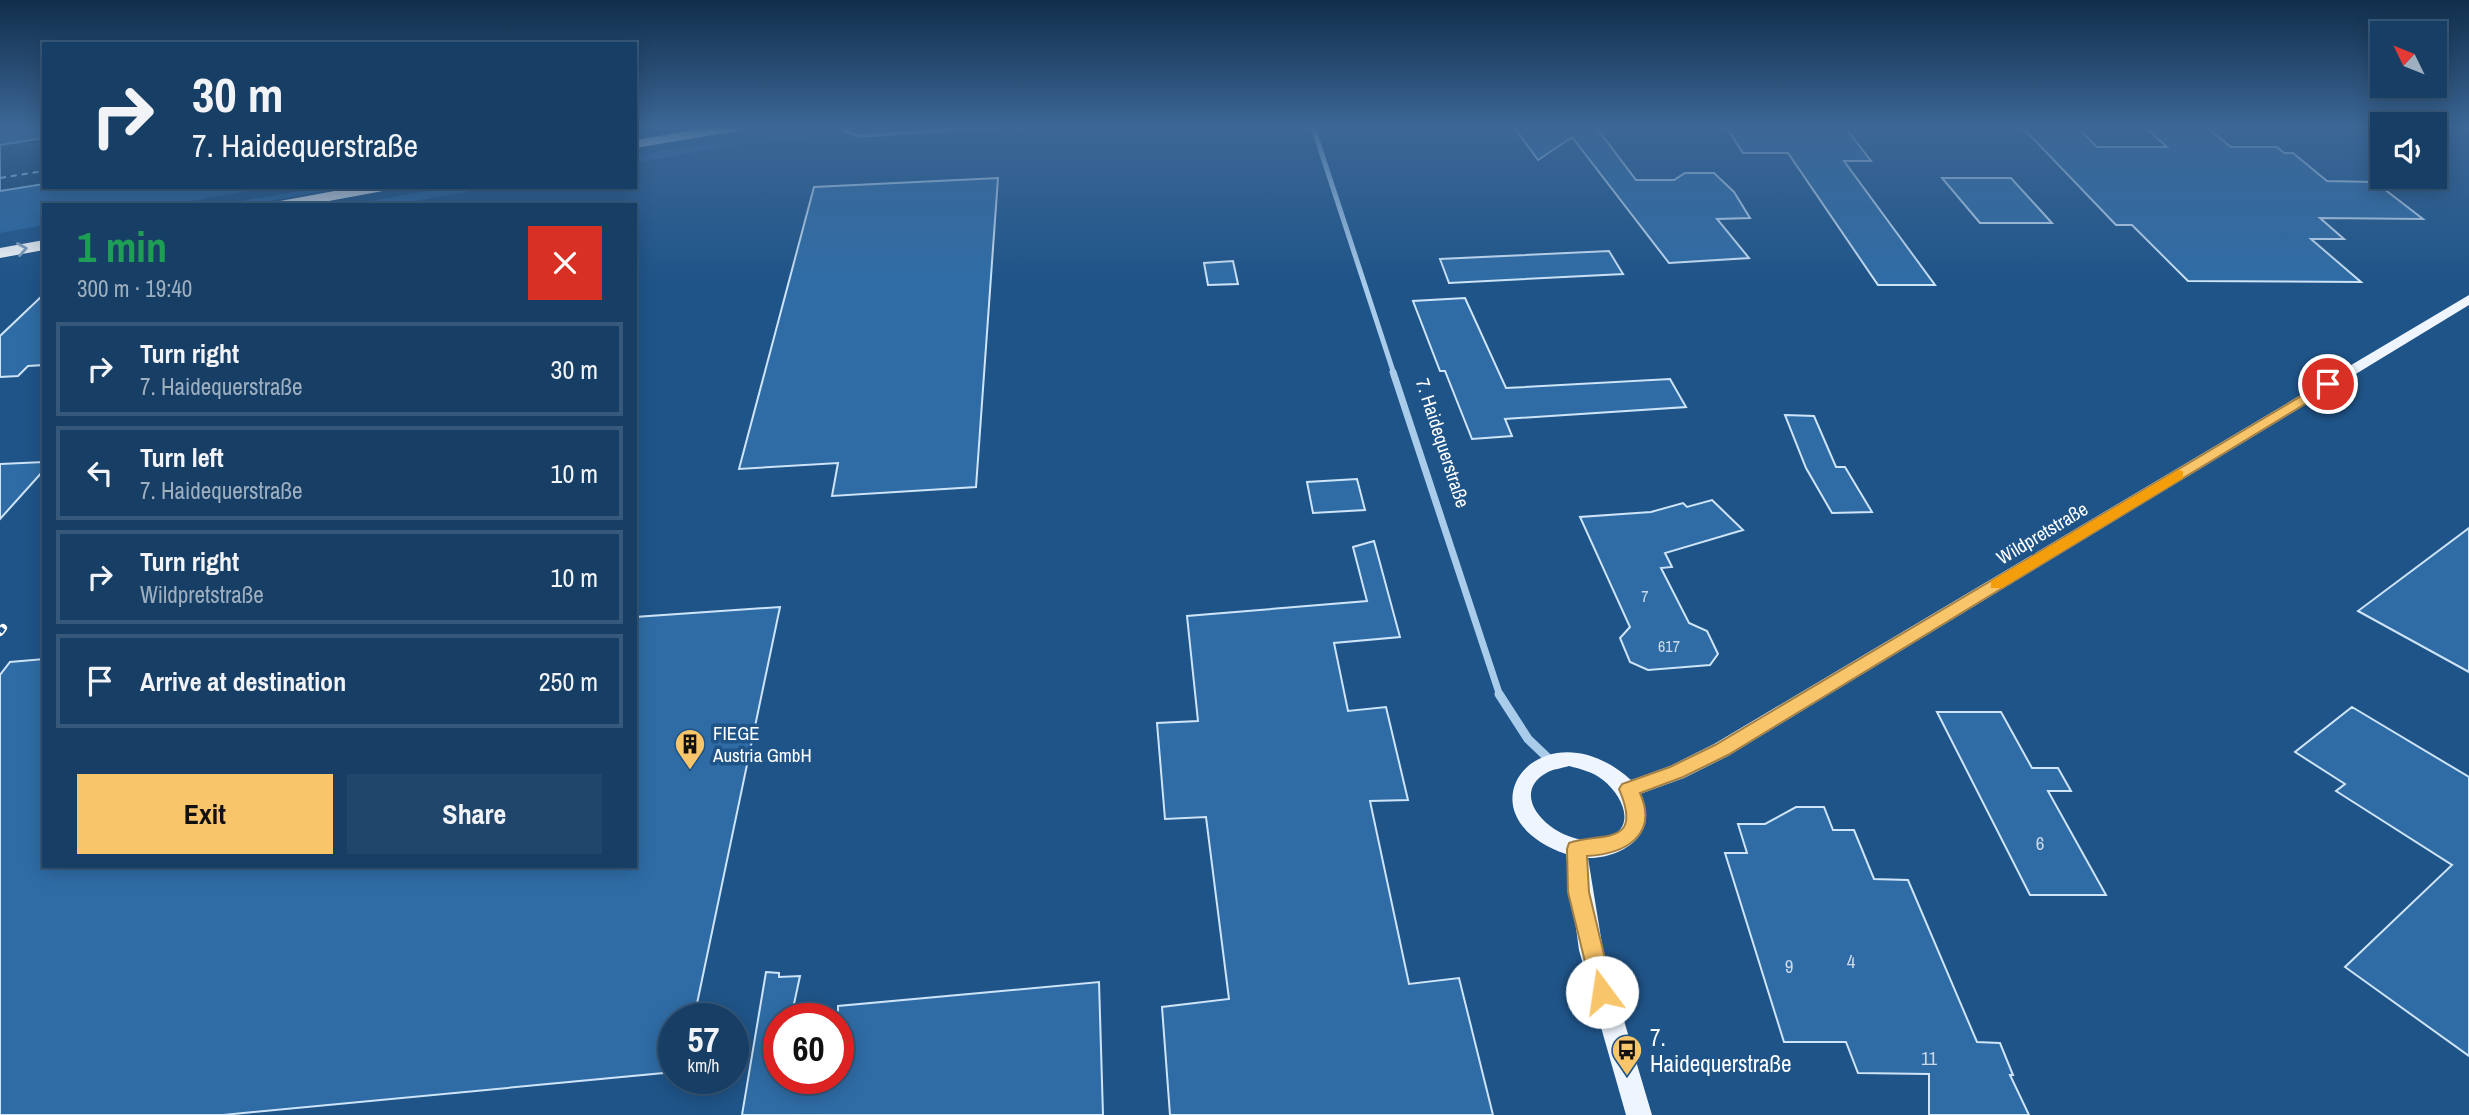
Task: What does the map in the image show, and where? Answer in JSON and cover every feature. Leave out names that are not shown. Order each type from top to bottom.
[{"type":"highway","points":[[291,203],[372,189]]},
{"type":"highway","points":[[0,253],[42,245]]},
{"type":"main road","name":"Wildpretstraße","points":[[1629,789],[1677,772],[1721,750],[2469,299]]},
{"type":"main road","points":[[1580,759],[1599,765],[1616,775],[1629,789],[1636,805],[1634,825],[1625,838],[1610,847],[1576,849],[1550,840],[1532,825],[1522,810],[1520,794],[1524,780],[1535,768],[1550,761],[1580,759]]},
{"type":"main road","points":[[1576,849],[1578,892],[1586,929],[1639,1115]]},
{"type":"street","name":"7. Haidequerstraße","points":[[1330,179],[1498,693],[1528,738],[1550,761]]},
{"type":"shaded area","points":[[0,179],[42,179],[42,184],[0,191]]},
{"type":"shaded area","points":[[42,184],[42,189],[259,189],[178,203],[42,203],[42,225],[0,233],[0,191]]},
{"type":"shaded area","points":[[311,189],[338,189],[257,203],[230,203]]},
{"type":"shaded area","points":[[439,189],[482,189],[404,203],[358,203]]},
{"type":"building","points":[[998,179],[976,487],[832,496],[838,463],[739,469],[814,187]]},
{"type":"building","points":[[1604,179],[1720,179],[1734,192],[1750,218],[1717,219],[1749,258],[1669,263]]},
{"type":"building","points":[[1806,179],[1857,179],[1935,285],[1878,285]]},
{"type":"building","points":[[1943,179],[2012,179],[2052,223],[1980,223]]},
{"type":"building","points":[[2072,179],[2325,179],[2370,182],[2370,189],[2384,189],[2423,219],[2320,218],[2344,239],[2311,239],[2361,282],[2188,281],[2132,225],[2116,225]]},
{"type":"building","points":[[1609,251],[1623,274],[1449,283],[1440,259]]},
{"type":"building","points":[[1233,261],[1238,284],[1208,285],[1204,263]]},
{"type":"building","points":[[42,296],[42,365],[28,366],[18,376],[0,377],[0,336]]},
{"type":"building","points":[[1465,298],[1506,388],[1670,379],[1686,407],[1505,419],[1512,436],[1472,439],[1445,371],[1440,371],[1413,301]]},
{"type":"building","points":[[1785,415],[1814,416],[1836,467],[1845,467],[1872,512],[1832,513],[1806,468]]},
{"type":"building","points":[[42,462],[42,472],[0,519],[0,464]]},
{"type":"building","points":[[1357,479],[1365,510],[1313,513],[1307,482]]},
{"type":"building","points":[[1712,500],[1743,530],[1665,553],[1672,567],[1661,568],[1689,623],[1707,631],[1718,654],[1710,665],[1648,670],[1630,662],[1620,638],[1630,627],[1580,517],[1651,512],[1683,503],[1687,507]]},
{"type":"building","points":[[2469,528],[2469,672],[2358,611]]},
{"type":"building","points":[[1374,541],[1400,637],[1334,643],[1348,711],[1386,707],[1408,800],[1370,801],[1409,984],[1459,978],[1493,1115],[1170,1115],[1162,1007],[1229,999],[1206,817],[1165,819],[1157,723],[1198,721],[1187,616],[1367,601],[1353,547]]},
{"type":"building","name":"FIEGE Austria GmbH","points":[[780,607],[697,1003],[658,1003],[658,1074],[223,1115],[0,1115],[0,675],[10,662],[42,659],[42,868],[637,868],[637,617]]},
{"type":"building","points":[[2352,707],[2469,777],[2469,1056],[2345,967],[2452,865],[2336,791],[2345,784],[2295,752]]},
{"type":"building","points":[[1937,712],[2001,712],[2032,768],[2058,768],[2071,791],[2048,791],[2106,895],[2030,895]]},
{"type":"building","points":[[1796,807],[1824,807],[1833,830],[1854,830],[1874,879],[1908,880],[1977,1042],[2000,1043],[2013,1075],[2010,1075],[2029,1115],[1929,1115],[1929,1074],[1858,1073],[1846,1042],[1784,1042],[1725,853],[1747,853],[1738,824],[1765,824]]},
{"type":"building","points":[[766,972],[779,973],[779,977],[800,976],[794,1003],[763,1003],[763,1094],[854,1094],[854,1005],[1099,982],[1103,1115],[742,1115],[746,1094],[749,1094],[749,1073]]},
{"type":"railway","points":[[0,632],[3,628]]},
{"type":"slow traffic","points":[[1997,585],[2178,475]]},
{"type":"place","name":"FIEGE Austria GmbH","points":[[690,771]]},
{"type":"place","name":"7. Haidequerstraße","points":[[1627,1077]]},
{"type":"route","points":[[1602,992],[1578,892],[1576,849],[1610,847],[1625,838],[1634,825],[1636,805],[1629,789],[1677,772],[1721,750],[2328,384]]}]
